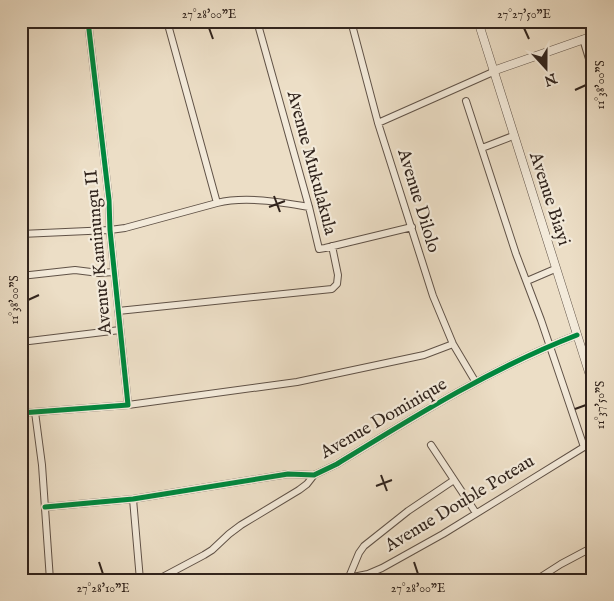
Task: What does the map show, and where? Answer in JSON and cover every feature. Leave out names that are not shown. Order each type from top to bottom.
[{"type":"street","name":"Avenue Kaminungu II","points":[[88,21],[109,200],[110,230],[128,405]]},
{"type":"street","points":[[167,21],[216,203]]},
{"type":"street","name":"Avenue Mukulakula","points":[[257,21],[309,207],[318,247],[320,249],[412,227]]},
{"type":"street","name":"Avenue Dilolo","points":[[352,21],[378,123],[433,296],[453,344],[475,381]]},
{"type":"street","name":"Avenue Biayi","points":[[478,21],[593,385]]},
{"type":"street","points":[[378,123],[493,71],[593,36]]},
{"type":"street","points":[[583,39],[593,72]]},
{"type":"street","points":[[466,101],[516,254],[550,345],[584,447]]},
{"type":"street","points":[[482,148],[513,136]]},
{"type":"street","points":[[21,234],[110,230],[216,203],[240,200],[309,207]]},
{"type":"street","points":[[118,311],[332,289],[337,284],[338,275],[332,246]]},
{"type":"street","points":[[527,281],[555,268]]},
{"type":"street","points":[[21,276],[75,270],[99,273],[114,272]]},
{"type":"street","points":[[21,342],[120,330]]},
{"type":"street","name":"Avenue Dominique","points":[[45,507],[133,499],[288,474],[314,475],[337,464],[475,381],[576,334]]},
{"type":"street","points":[[21,413],[128,405],[286,384],[424,355],[453,344]]},
{"type":"street","points":[[35,412],[42,465],[50,580]]},
{"type":"street","name":"Avenue Double Poteau","points":[[338,580],[368,574],[382,568],[444,534],[584,447],[593,444]]},
{"type":"street","points":[[431,445],[476,513]]},
{"type":"street","points":[[156,580],[212,550],[241,525],[299,490],[314,475]]},
{"type":"street","points":[[349,577],[364,546],[408,511],[454,480]]},
{"type":"street","points":[[133,499],[140,580]]},
{"type":"street","points":[[536,580],[593,547]]},
{"type":"cycle path","points":[[21,413],[128,405],[110,230],[109,200],[88,21]]},
{"type":"cycle path","points":[[45,507],[133,499],[288,474],[314,475],[337,464],[484,378],[545,348],[577,335]]}]
